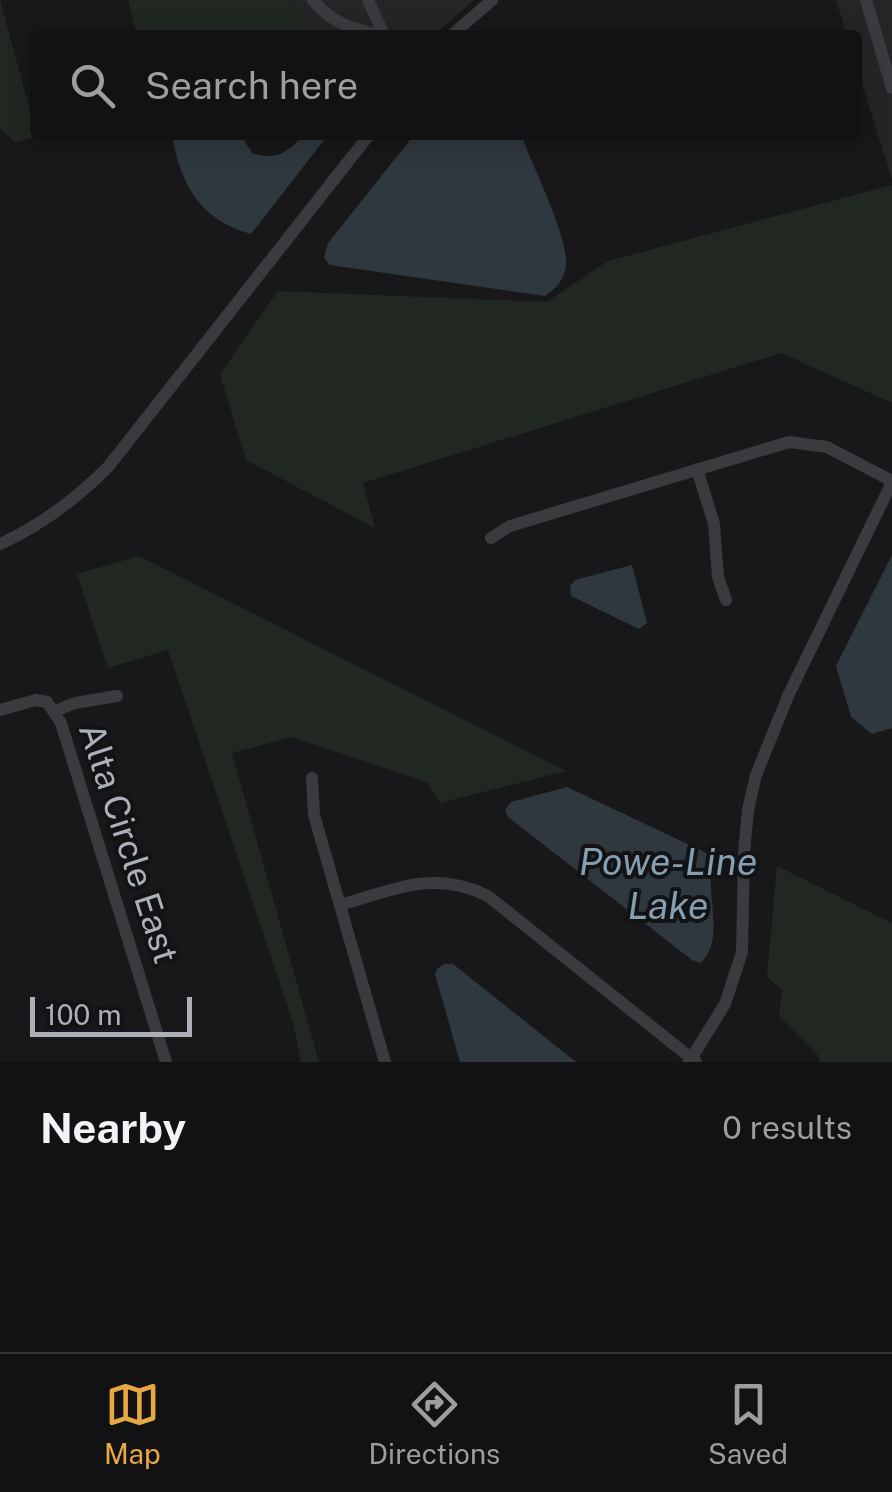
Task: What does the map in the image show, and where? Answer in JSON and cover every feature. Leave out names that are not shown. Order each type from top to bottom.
[{"type":"street","points":[[313,0],[337,23],[363,30]]},
{"type":"street","points":[[368,0],[379,30]]},
{"type":"street","points":[[458,30],[492,0]]},
{"type":"street","points":[[866,0],[892,88]]},
{"type":"street","points":[[0,544],[72,502],[108,467],[364,140]]},
{"type":"street","points":[[340,905],[416,883],[454,882],[471,888],[488,896],[692,1061],[725,1004],[742,952],[745,838],[756,775],[788,696],[892,481],[826,447],[802,442],[773,446],[510,526],[491,538]]},
{"type":"street","points":[[697,469],[714,524],[718,576],[726,600]]},
{"type":"street","points":[[0,710],[36,700],[51,707],[116,696]]},
{"type":"street","name":"Alta Circle East","points":[[51,707],[61,722],[166,1062]]},
{"type":"street","points":[[312,778],[314,815],[385,1062]]},
{"type":"shaded area","points":[[0,0],[30,110],[30,138],[16,143],[0,128]]},
{"type":"shaded area","points":[[128,0],[291,0],[313,30],[136,30]]},
{"type":"shaded area","points":[[291,0],[474,0],[440,30],[313,30]]},
{"type":"shaded area","points":[[836,0],[892,0],[892,180],[862,83],[862,30],[845,30]]},
{"type":"shaded area","points":[[892,185],[892,403],[781,353],[363,483],[375,528],[246,460],[220,374],[278,291],[547,302],[608,261]]},
{"type":"shaded area","points":[[139,556],[566,771],[440,803],[427,782],[292,737],[232,753],[319,1062],[301,1062],[293,1023],[168,650],[108,668],[77,574]]},
{"type":"shaded area","points":[[777,866],[892,923],[892,1062],[820,1062],[818,1055],[779,1016],[782,990],[767,977]]},
{"type":"water","points":[[173,140],[244,140],[252,153],[274,156],[298,140],[324,140],[251,234],[206,210],[187,184]]},
{"type":"water","points":[[410,140],[523,140],[556,219],[566,264],[559,283],[545,296],[330,265],[324,258],[328,243]]},
{"type":"water","points":[[892,555],[892,728],[872,734],[851,717],[836,666]]},
{"type":"water","points":[[632,565],[647,623],[639,629],[571,596],[570,586],[575,580]]},
{"type":"water","name":"Powe-Line Lake","points":[[567,787],[715,857],[711,869],[713,939],[701,963],[692,960],[508,817],[505,810],[511,802]]},
{"type":"water","points":[[445,964],[453,964],[576,1062],[460,1062],[435,974]]}]
